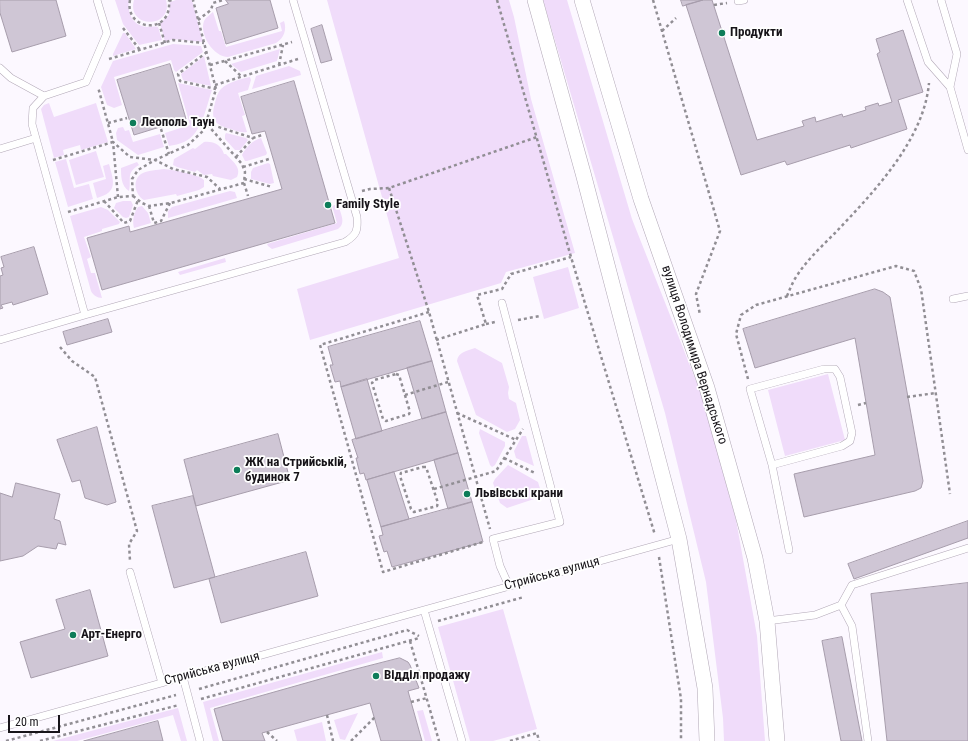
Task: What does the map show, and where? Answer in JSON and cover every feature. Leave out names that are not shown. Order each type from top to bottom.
[{"type":"street","points":[[535,0],[583,174],[679,539],[705,688],[707,741]]},
{"type":"street","name":"вулиця Володимира Вернадського","points":[[582,0],[641,199],[707,388],[755,558],[767,621],[777,741]]},
{"type":"lane","points":[[85,315],[32,124],[33,108],[44,96],[86,82],[108,34],[96,0]]},
{"type":"lane","points":[[0,340],[345,242],[356,233],[358,226],[357,217],[293,0]]},
{"type":"lane","points":[[738,0],[744,0]]},
{"type":"lane","points":[[907,0],[928,62],[950,87],[968,150]]},
{"type":"lane","points":[[941,0],[957,54],[950,87]]},
{"type":"lane","points":[[0,68],[11,78],[44,96]]},
{"type":"lane","points":[[0,149],[36,138]]},
{"type":"lane","points":[[953,299],[968,296]]},
{"type":"lane","points":[[502,303],[560,522],[493,539],[500,566],[509,586]]},
{"type":"lane","points":[[772,465],[842,446],[850,441],[852,433],[840,377],[835,369],[824,369],[750,389],[772,465],[788,550]]},
{"type":"lane","name":"Стрийська вулиця","points":[[0,728],[679,539]]},
{"type":"lane","points":[[767,621],[815,615],[841,605],[852,585],[968,548]]},
{"type":"lane","points":[[130,572],[162,683]]},
{"type":"lane","points":[[841,605],[852,626],[868,741]]},
{"type":"lane","points":[[424,610],[462,741]]},
{"type":"lane","points":[[183,677],[200,741]]},
{"type":"path","points":[[130,0],[130,12],[136,20],[149,26],[159,23],[166,16],[169,9],[169,1],[172,0]]},
{"type":"path","points":[[133,196],[132,179],[138,170],[155,160],[188,145],[204,130],[216,89],[193,0]]},
{"type":"path","points":[[198,20],[211,10],[212,1],[223,0]]},
{"type":"path","points":[[497,0],[571,257],[658,545],[681,699],[681,741]]},
{"type":"path","points":[[653,0],[720,231],[696,294],[700,316]]},
{"type":"path","points":[[662,31],[676,18]]},
{"type":"path","points":[[159,23],[165,43]]},
{"type":"path","points":[[123,28],[140,50]]},
{"type":"path","points":[[109,59],[173,40],[204,43]]},
{"type":"path","points":[[210,65],[292,42]]},
{"type":"path","points":[[279,65],[283,45]]},
{"type":"path","points":[[207,52],[178,74],[180,81],[216,89]]},
{"type":"path","points":[[215,85],[298,59]]},
{"type":"path","points":[[225,61],[241,76]]},
{"type":"path","points":[[787,296],[798,274],[876,187],[898,159],[913,134],[923,111],[928,92],[930,75],[928,62]]},
{"type":"path","points":[[98,87],[113,142],[118,197]]},
{"type":"path","points":[[108,123],[127,118]]},
{"type":"path","points":[[206,123],[253,138]]},
{"type":"path","points":[[206,123],[243,167],[245,172],[244,181],[248,196]]},
{"type":"path","points":[[161,129],[168,154]]},
{"type":"path","points":[[236,157],[253,138],[262,135]]},
{"type":"path","points":[[370,189],[389,188],[537,137]]},
{"type":"path","points":[[113,142],[130,157],[155,160],[173,169],[208,177],[220,189]]},
{"type":"path","points":[[53,160],[113,142]]},
{"type":"path","points":[[243,167],[269,159]]},
{"type":"path","points":[[67,212],[118,197],[133,196],[149,206],[170,203],[244,181],[272,187]]},
{"type":"path","points":[[389,188],[429,312],[493,539],[383,572],[320,345],[429,312]]},
{"type":"path","points":[[104,201],[124,223],[130,222],[138,200]]},
{"type":"path","points":[[149,206],[154,223],[161,221],[170,203]]},
{"type":"path","points":[[750,389],[736,334],[741,315],[756,304],[896,266],[914,271],[921,289],[950,494]]},
{"type":"path","points":[[60,347],[72,361],[95,377],[137,531],[130,544],[130,572]]},
{"type":"path","points":[[396,374],[399,376],[405,395],[410,412],[409,414],[386,421],[383,419],[372,383],[374,380],[396,374]]},
{"type":"path","points":[[405,395],[448,382]]},
{"type":"path","points":[[907,397],[936,393]]},
{"type":"path","points":[[457,413],[516,440]]},
{"type":"path","points":[[434,489],[496,471],[526,425]]},
{"type":"path","points":[[504,458],[539,475]]},
{"type":"path","points":[[426,467],[434,489],[438,503],[437,506],[414,512],[411,509],[400,476],[402,473],[426,467]]},
{"type":"path","points":[[195,690],[407,630],[422,638],[198,700]]},
{"type":"path","points":[[410,641],[440,741]]},
{"type":"path","points":[[6,741],[178,695]]},
{"type":"path","points":[[411,702],[427,698]]},
{"type":"path","points":[[40,741],[181,704]]},
{"type":"path","points":[[327,715],[333,741]]},
{"type":"path","points":[[351,741],[374,717]]},
{"type":"path","points":[[267,732],[277,741]]},
{"type":"path","points":[[510,741],[537,734],[539,741]]},
{"type":"shaded area","points":[[115,0],[129,0],[129,9],[134,21],[141,26],[158,27],[162,40],[139,45],[123,24]]},
{"type":"shaded area","points":[[134,0],[166,0],[167,10],[163,16],[157,20],[150,22],[143,20],[137,16],[133,10]]},
{"type":"shaded area","points":[[176,0],[192,0],[203,42],[173,39],[165,42],[160,23],[169,15],[170,2]]},
{"type":"shaded area","points":[[327,0],[509,0],[531,99],[575,253],[506,272],[501,283],[310,340],[297,289],[399,258]]},
{"type":"shaded area","points":[[543,0],[567,0],[632,219],[702,396],[736,520],[757,636],[765,741],[724,741],[723,718],[706,582],[665,413]]},
{"type":"shaded area","points":[[213,12],[226,47],[282,31],[280,23],[284,21],[284,34],[276,43],[228,57],[223,56],[213,49],[204,33],[204,21]]},
{"type":"shaded area","points":[[123,33],[125,33],[136,49],[113,56],[113,54]]},
{"type":"shaded area","points":[[173,44],[201,46],[203,52],[176,72],[171,60],[114,77],[122,105],[114,108],[107,105],[101,87],[113,61]]},
{"type":"shaded area","points":[[280,49],[277,61],[241,72],[231,64]]},
{"type":"shaded area","points":[[204,56],[211,86],[183,80],[181,74]]},
{"type":"shaded area","points":[[289,66],[300,71],[301,75],[252,89],[256,76]]},
{"type":"shaded area","points":[[250,77],[251,80],[248,90],[238,93],[245,115],[242,116],[247,132],[237,131],[221,126],[215,121],[213,114],[218,93],[231,83]]},
{"type":"shaded area","points":[[178,83],[212,90],[199,127],[195,133],[184,142],[169,146],[165,133],[190,125]]},
{"type":"shaded area","points":[[49,103],[54,117],[96,103],[108,142],[81,150],[80,145],[63,150],[64,155],[54,158],[41,109],[44,105]]},
{"type":"shaded area","points":[[123,127],[125,131],[129,130],[133,142],[160,134],[164,147],[138,155],[117,140],[116,133],[118,128]]},
{"type":"shaded area","points":[[226,133],[246,138],[248,140],[240,150],[235,150],[225,139]]},
{"type":"shaded area","points":[[261,138],[267,153],[266,155],[245,161],[242,155],[245,149]]},
{"type":"shaded area","points":[[204,142],[211,142],[219,146],[224,154],[226,154],[237,167],[237,177],[231,180],[213,176],[212,174],[204,175],[197,170],[195,172],[173,165],[174,159],[193,148],[195,149]]},
{"type":"shaded area","points":[[96,151],[104,177],[76,185],[69,160]]},
{"type":"shaded area","points":[[66,159],[74,188],[89,184],[93,199],[68,207],[55,162]]},
{"type":"shaded area","points":[[137,162],[139,165],[130,174],[129,191],[123,184],[121,168]]},
{"type":"shaded area","points":[[268,163],[270,164],[274,183],[270,184],[251,179],[251,172],[253,168]]},
{"type":"shaded area","points":[[109,164],[113,186],[104,196],[97,198],[93,183],[106,179],[103,166]]},
{"type":"shaded area","points":[[164,169],[201,178],[204,180],[204,187],[199,190],[177,196],[176,194],[144,200],[141,198],[138,195],[136,187],[136,180],[138,177],[141,174],[152,170]]},
{"type":"shaded area","points":[[230,191],[235,192],[237,198],[168,218],[168,211],[172,207]]},
{"type":"shaded area","points":[[131,201],[133,205],[129,217],[126,218],[114,208],[116,203]]},
{"type":"shaded area","points":[[335,205],[339,207],[342,219],[342,224],[338,229],[272,249],[268,246],[267,244],[337,223],[332,206]]},
{"type":"shaded area","points":[[142,206],[148,213],[151,223],[134,228],[134,214],[138,207]]},
{"type":"shaded area","points":[[101,207],[108,210],[120,222],[119,224],[102,229],[102,231],[84,237],[91,257],[87,259],[91,273],[95,273],[102,298],[95,296],[91,291],[70,216]]},
{"type":"shaded area","points":[[225,258],[226,262],[180,275],[178,272]]},
{"type":"shaded area","points":[[568,267],[579,308],[544,319],[533,277]]},
{"type":"shaded area","points":[[475,348],[502,363],[509,387],[509,399],[516,403],[520,420],[515,429],[507,432],[476,415],[457,361],[461,354]]},
{"type":"shaded area","points":[[828,374],[845,440],[785,456],[768,390]]},
{"type":"shaded area","points":[[480,429],[505,442],[505,446],[495,465],[492,467],[479,433]]},
{"type":"shaded area","points":[[522,436],[526,436],[534,466],[516,458],[514,451]]},
{"type":"shaded area","points":[[508,465],[538,482],[542,495],[507,508],[500,503],[493,483]]},
{"type":"shaded area","points":[[503,609],[537,729],[493,741],[470,741],[438,627]]},
{"type":"shaded area","points":[[382,652],[383,658],[210,708],[219,741],[213,741],[203,702]]},
{"type":"shaded area","points":[[178,708],[187,741],[181,741],[173,715],[77,741],[53,741]]},
{"type":"shaded area","points":[[423,710],[432,741],[425,741],[417,711]]},
{"type":"shaded area","points":[[358,713],[345,740],[340,739],[334,720]]},
{"type":"shaded area","points":[[322,722],[326,741],[297,741],[294,730]]},
{"type":"building","points":[[0,0],[56,0],[66,36],[12,52],[0,13]]},
{"type":"building","points":[[226,0],[270,0],[278,28],[226,44],[216,8],[228,4]]},
{"type":"building","points":[[681,0],[703,0],[683,6]]},
{"type":"building","points":[[703,0],[712,0],[757,140],[804,126],[802,121],[815,117],[816,122],[842,114],[843,117],[866,110],[865,107],[878,103],[879,106],[892,102],[877,54],[880,52],[876,39],[903,30],[923,92],[898,100],[907,129],[851,148],[850,145],[787,165],[785,161],[741,175],[686,5]]},
{"type":"building","points":[[322,25],[332,60],[321,63],[311,29]]},
{"type":"building","points":[[170,64],[186,119],[134,135],[117,80]]},
{"type":"building","points":[[294,81],[335,223],[102,290],[87,238],[129,226],[130,232],[282,189],[265,131],[252,134],[241,97]]},
{"type":"building","points":[[34,247],[48,294],[13,305],[12,302],[1,305],[3,308],[0,309],[0,276],[3,275],[1,268],[4,267],[1,257]]},
{"type":"building","points":[[875,289],[890,297],[923,481],[921,488],[915,491],[804,517],[794,474],[875,455],[855,338],[755,368],[743,329]]},
{"type":"building","points":[[108,319],[112,332],[67,345],[63,332]]},
{"type":"building","points":[[420,321],[432,361],[341,387],[340,381],[335,382],[330,365],[333,365],[328,347]]},
{"type":"building","points":[[432,361],[446,412],[422,419],[407,368]]},
{"type":"building","points":[[367,379],[382,431],[356,439],[341,387]]},
{"type":"building","points":[[446,412],[458,453],[366,480],[364,473],[360,474],[356,458],[358,458],[352,440]]},
{"type":"building","points":[[97,427],[116,502],[107,505],[85,498],[80,480],[72,482],[57,440]]},
{"type":"building","name":"ЖК на Стрийській, будинок 7","points":[[278,434],[290,480],[196,506],[184,460]]},
{"type":"building","points":[[458,453],[472,502],[448,509],[434,460]]},
{"type":"building","points":[[394,472],[409,519],[381,527],[367,480]]},
{"type":"building","points":[[16,483],[60,494],[54,519],[60,521],[66,545],[58,543],[56,549],[38,546],[23,556],[0,561],[0,493],[12,497]]},
{"type":"building","points":[[193,496],[215,577],[174,588],[152,506]]},
{"type":"building","points":[[472,502],[483,542],[392,567],[387,551],[384,552],[379,536],[383,535],[381,527]]},
{"type":"building","points":[[968,521],[968,538],[854,579],[848,564]]},
{"type":"building","points":[[306,552],[318,596],[221,623],[209,579]]},
{"type":"building","points":[[968,583],[968,741],[887,741],[871,594]]},
{"type":"building","name":"Арт-Енерго","points":[[90,590],[108,656],[31,678],[20,642],[65,629],[56,600]]},
{"type":"building","points":[[842,637],[862,741],[841,741],[822,641]]},
{"type":"building","points":[[400,658],[408,662],[410,665],[419,688],[408,691],[422,741],[381,741],[370,703],[262,733],[265,741],[223,741],[214,709]]},
{"type":"building","points":[[158,721],[163,741],[84,741]]},
{"type":"place","name":"Продукти","points":[[722,33]]},
{"type":"place","name":"Леополь Таун","points":[[133,123]]},
{"type":"place","name":"Family Style","points":[[328,205]]},
{"type":"place","name":"ЖК на Стрийській, будинок 7","points":[[237,470]]},
{"type":"place","name":"Львівські крани","points":[[467,494]]},
{"type":"place","name":"Арт-Енерго","points":[[73,635]]},
{"type":"place","name":"Відділ продажу","points":[[376,676]]}]
